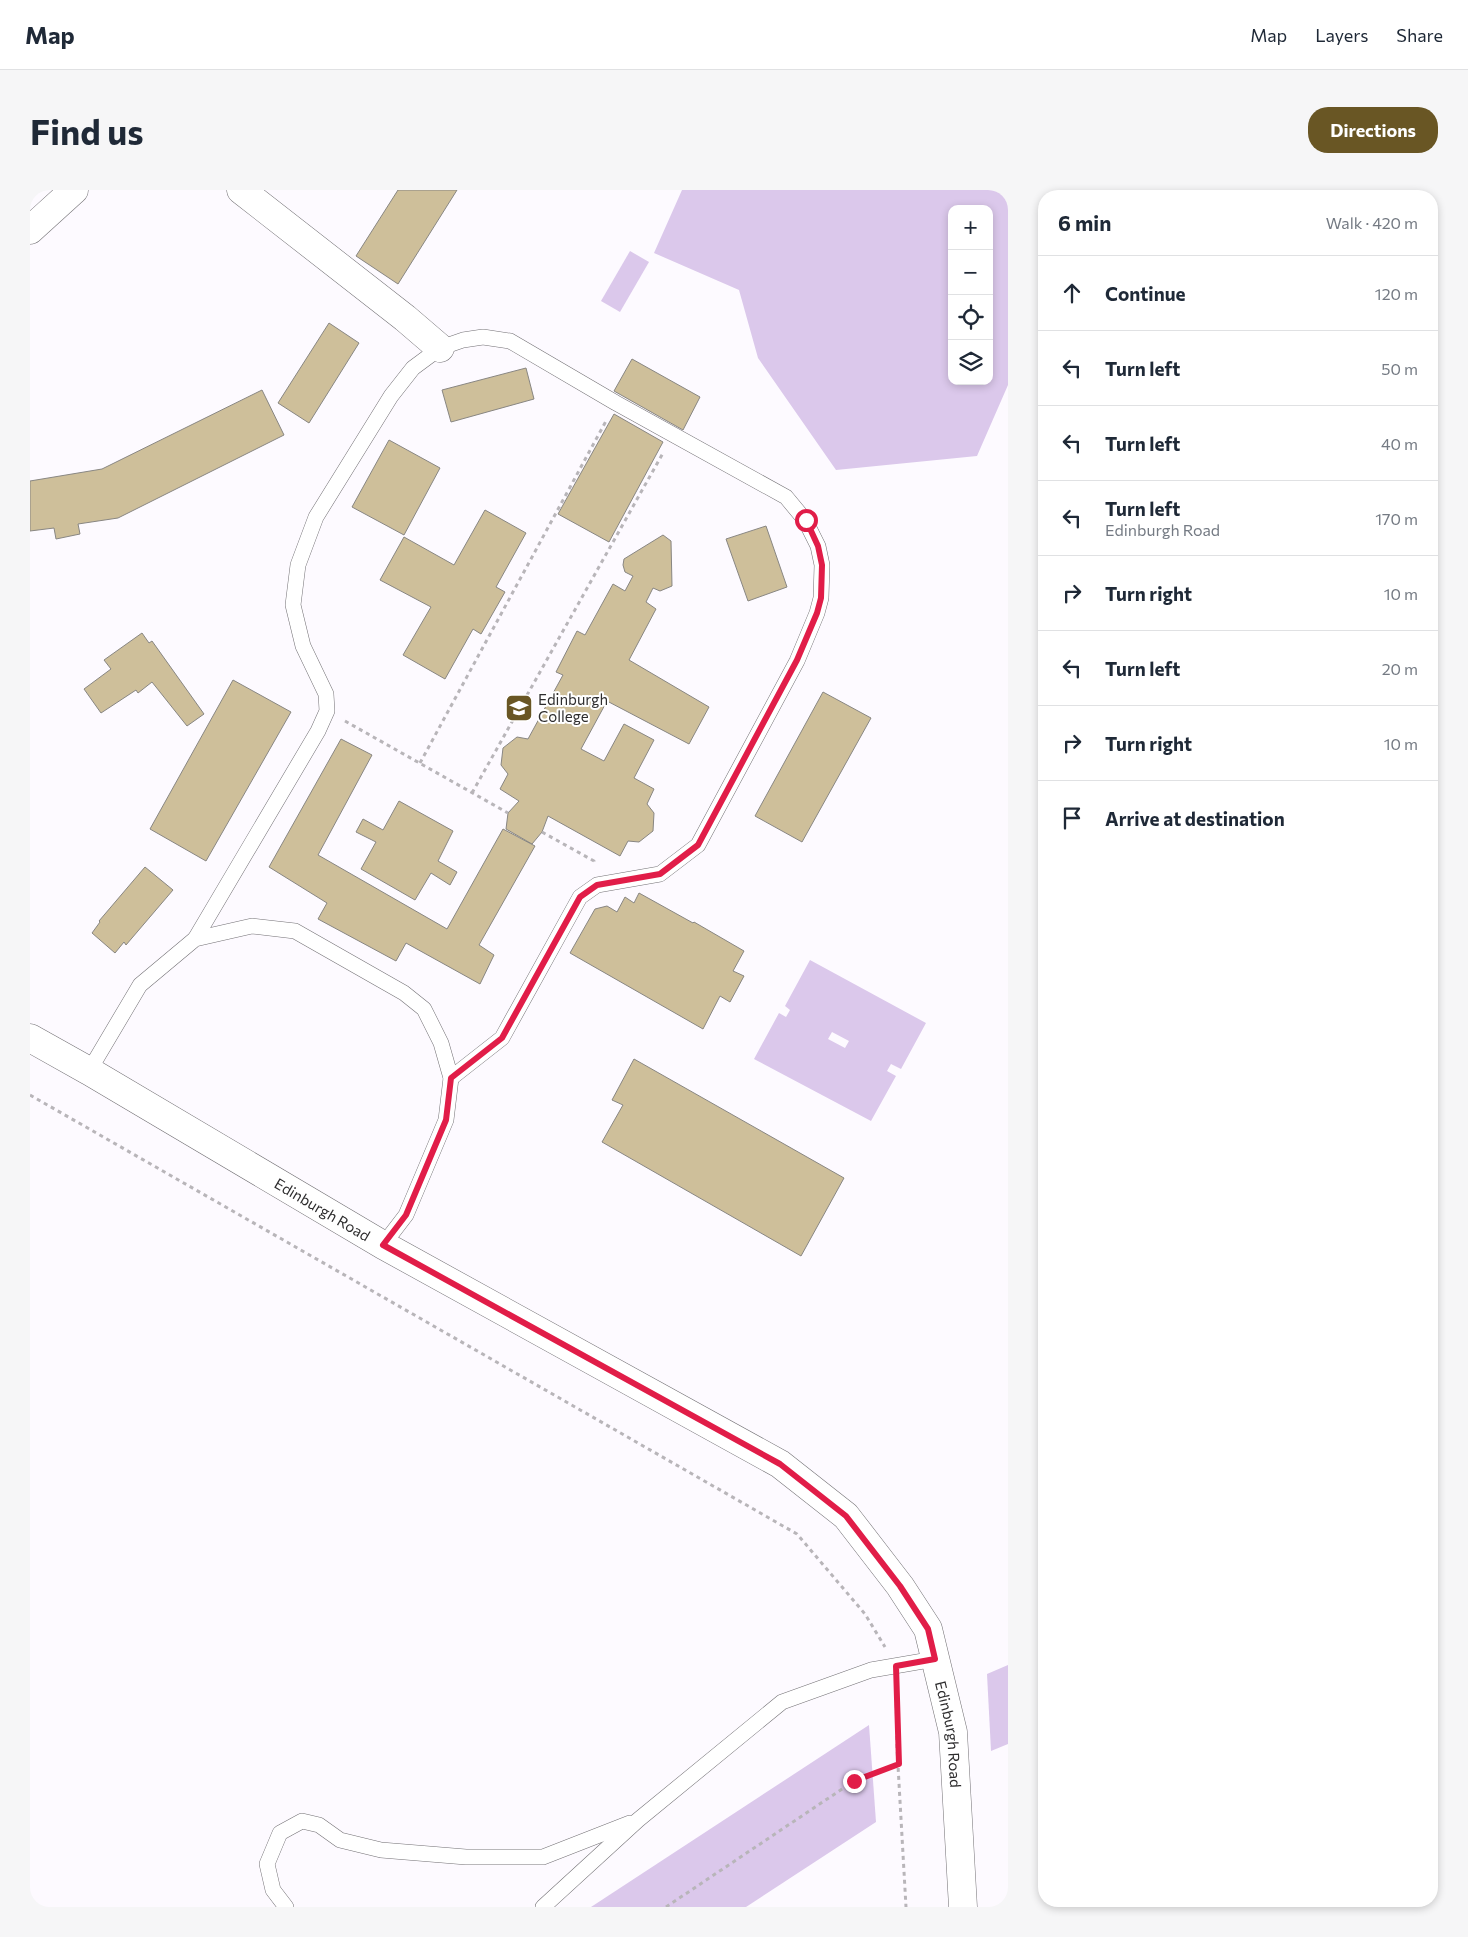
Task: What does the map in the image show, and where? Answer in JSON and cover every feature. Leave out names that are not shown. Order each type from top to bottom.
[{"type":"street","points":[[30,230],[74,190]]},
{"type":"street","points":[[241,190],[405,318],[440,348]]},
{"type":"street","name":"Edinburgh Road","points":[[30,1038],[383,1245],[780,1464],[846,1516],[900,1586],[928,1629],[953,1732],[963,1907]]},
{"type":"lane","points":[[89,1071],[140,985],[195,940],[318,731],[327,711],[326,694],[303,646],[293,605],[298,566],[316,517],[391,396],[413,368],[440,348],[463,340],[483,337],[510,342],[786,497],[806,520],[818,546],[822,565],[821,598],[817,613],[797,660],[698,845],[660,874],[597,885],[580,897],[502,1038],[451,1078]]},
{"type":"lane","points":[[195,940],[252,926],[295,931],[404,993],[424,1009],[441,1043],[451,1078],[446,1120],[406,1215],[383,1245]]},
{"type":"lane","points":[[543,1907],[638,1820],[782,1702],[871,1670],[935,1659]]},
{"type":"lane","points":[[286,1907],[273,1890],[267,1864],[280,1833],[302,1821],[319,1825],[340,1840],[381,1850],[466,1857],[543,1857],[638,1820]]},
{"type":"path","points":[[420,763],[616,403]]},
{"type":"path","points":[[472,793],[674,435]]},
{"type":"path","points":[[327,711],[508,813]]},
{"type":"path","points":[[542,832],[594,861],[597,885]]},
{"type":"path","points":[[30,1095],[797,1534],[865,1614],[896,1666],[906,1907]]},
{"type":"path","points":[[666,1907],[854,1781],[899,1764]]},
{"type":"shaded area","points":[[682,190],[1008,190],[1008,385],[977,456],[836,470],[758,358],[739,290],[654,253]]},
{"type":"shaded area","points":[[630,251],[649,262],[620,312],[601,301]]},
{"type":"shaded area","points":[[810,960],[926,1023],[901,1069],[891,1064],[887,1071],[896,1076],[871,1121],[754,1059],[779,1013],[786,1017],[790,1010],[785,1006]],"holes":[[[832,1032],[849,1041],[845,1048],[828,1039]]]},
{"type":"shaded area","points":[[1008,1665],[1008,1744],[991,1751],[987,1674]]},
{"type":"shaded area","points":[[869,1725],[876,1822],[746,1907],[591,1907]]},
{"type":"building","points":[[398,190],[457,190],[398,284],[356,256]]},
{"type":"building","points":[[329,323],[359,343],[309,423],[278,403]]},
{"type":"building","points":[[632,359],[700,397],[683,430],[614,391]]},
{"type":"building","points":[[526,368],[534,399],[451,422],[442,390]]},
{"type":"building","points":[[262,390],[284,435],[118,518],[78,524],[80,534],[56,539],[54,528],[30,531],[30,481],[102,469]]},
{"type":"building","points":[[614,414],[663,442],[609,542],[558,514]]},
{"type":"building","points":[[389,440],[440,468],[404,535],[352,507]]},
{"type":"building","points":[[485,510],[526,533],[496,587],[505,592],[481,634],[473,629],[445,679],[403,655],[431,607],[380,580],[404,537],[454,565]]},
{"type":"building","points":[[766,526],[787,587],[748,601],[726,539]]},
{"type":"building","points":[[663,535],[671,541],[672,586],[660,591],[653,588],[646,602],[656,609],[629,660],[709,707],[689,744],[607,701],[581,749],[604,761],[624,724],[654,740],[634,778],[654,789],[647,804],[654,813],[653,831],[639,842],[628,841],[620,856],[548,816],[542,832],[532,844],[506,829],[508,813],[519,801],[500,789],[508,774],[501,765],[503,748],[517,737],[528,739],[563,675],[556,672],[577,631],[585,635],[613,584],[625,591],[633,576],[625,572],[624,559]]},
{"type":"building","points":[[142,633],[149,643],[152,641],[204,714],[187,726],[152,682],[138,693],[136,690],[101,713],[84,689],[111,669],[104,660]]},
{"type":"building","points":[[233,680],[291,712],[206,861],[150,829]]},
{"type":"building","points":[[823,692],[871,718],[802,842],[755,816]]},
{"type":"building","points":[[341,739],[372,755],[318,855],[447,929],[503,829],[535,846],[479,945],[494,955],[480,984],[406,943],[396,961],[318,919],[327,903],[269,867]]},
{"type":"building","points":[[399,801],[453,831],[438,861],[457,872],[450,885],[431,873],[415,900],[361,869],[376,842],[356,832],[363,819],[383,830]]},
{"type":"building","points":[[145,867],[173,890],[126,945],[124,942],[115,953],[92,933],[99,921]]},
{"type":"building","points":[[639,893],[744,951],[733,971],[744,976],[730,1002],[720,996],[703,1029],[570,953],[595,909],[607,906],[617,912],[625,897],[634,903]]},
{"type":"building","points":[[634,1059],[844,1178],[801,1256],[602,1142],[623,1105],[612,1100]]},
{"type":"place","name":"Edinburgh College","points":[[519,708]]},
{"type":"route","points":[[806,520],[818,546],[822,565],[821,598],[817,613],[797,660],[698,845],[660,874],[597,885],[580,897],[502,1038],[451,1078],[446,1120],[406,1215],[383,1245],[780,1464],[846,1516],[900,1586],[928,1629],[935,1659],[896,1666],[899,1764],[854,1781]]}]
